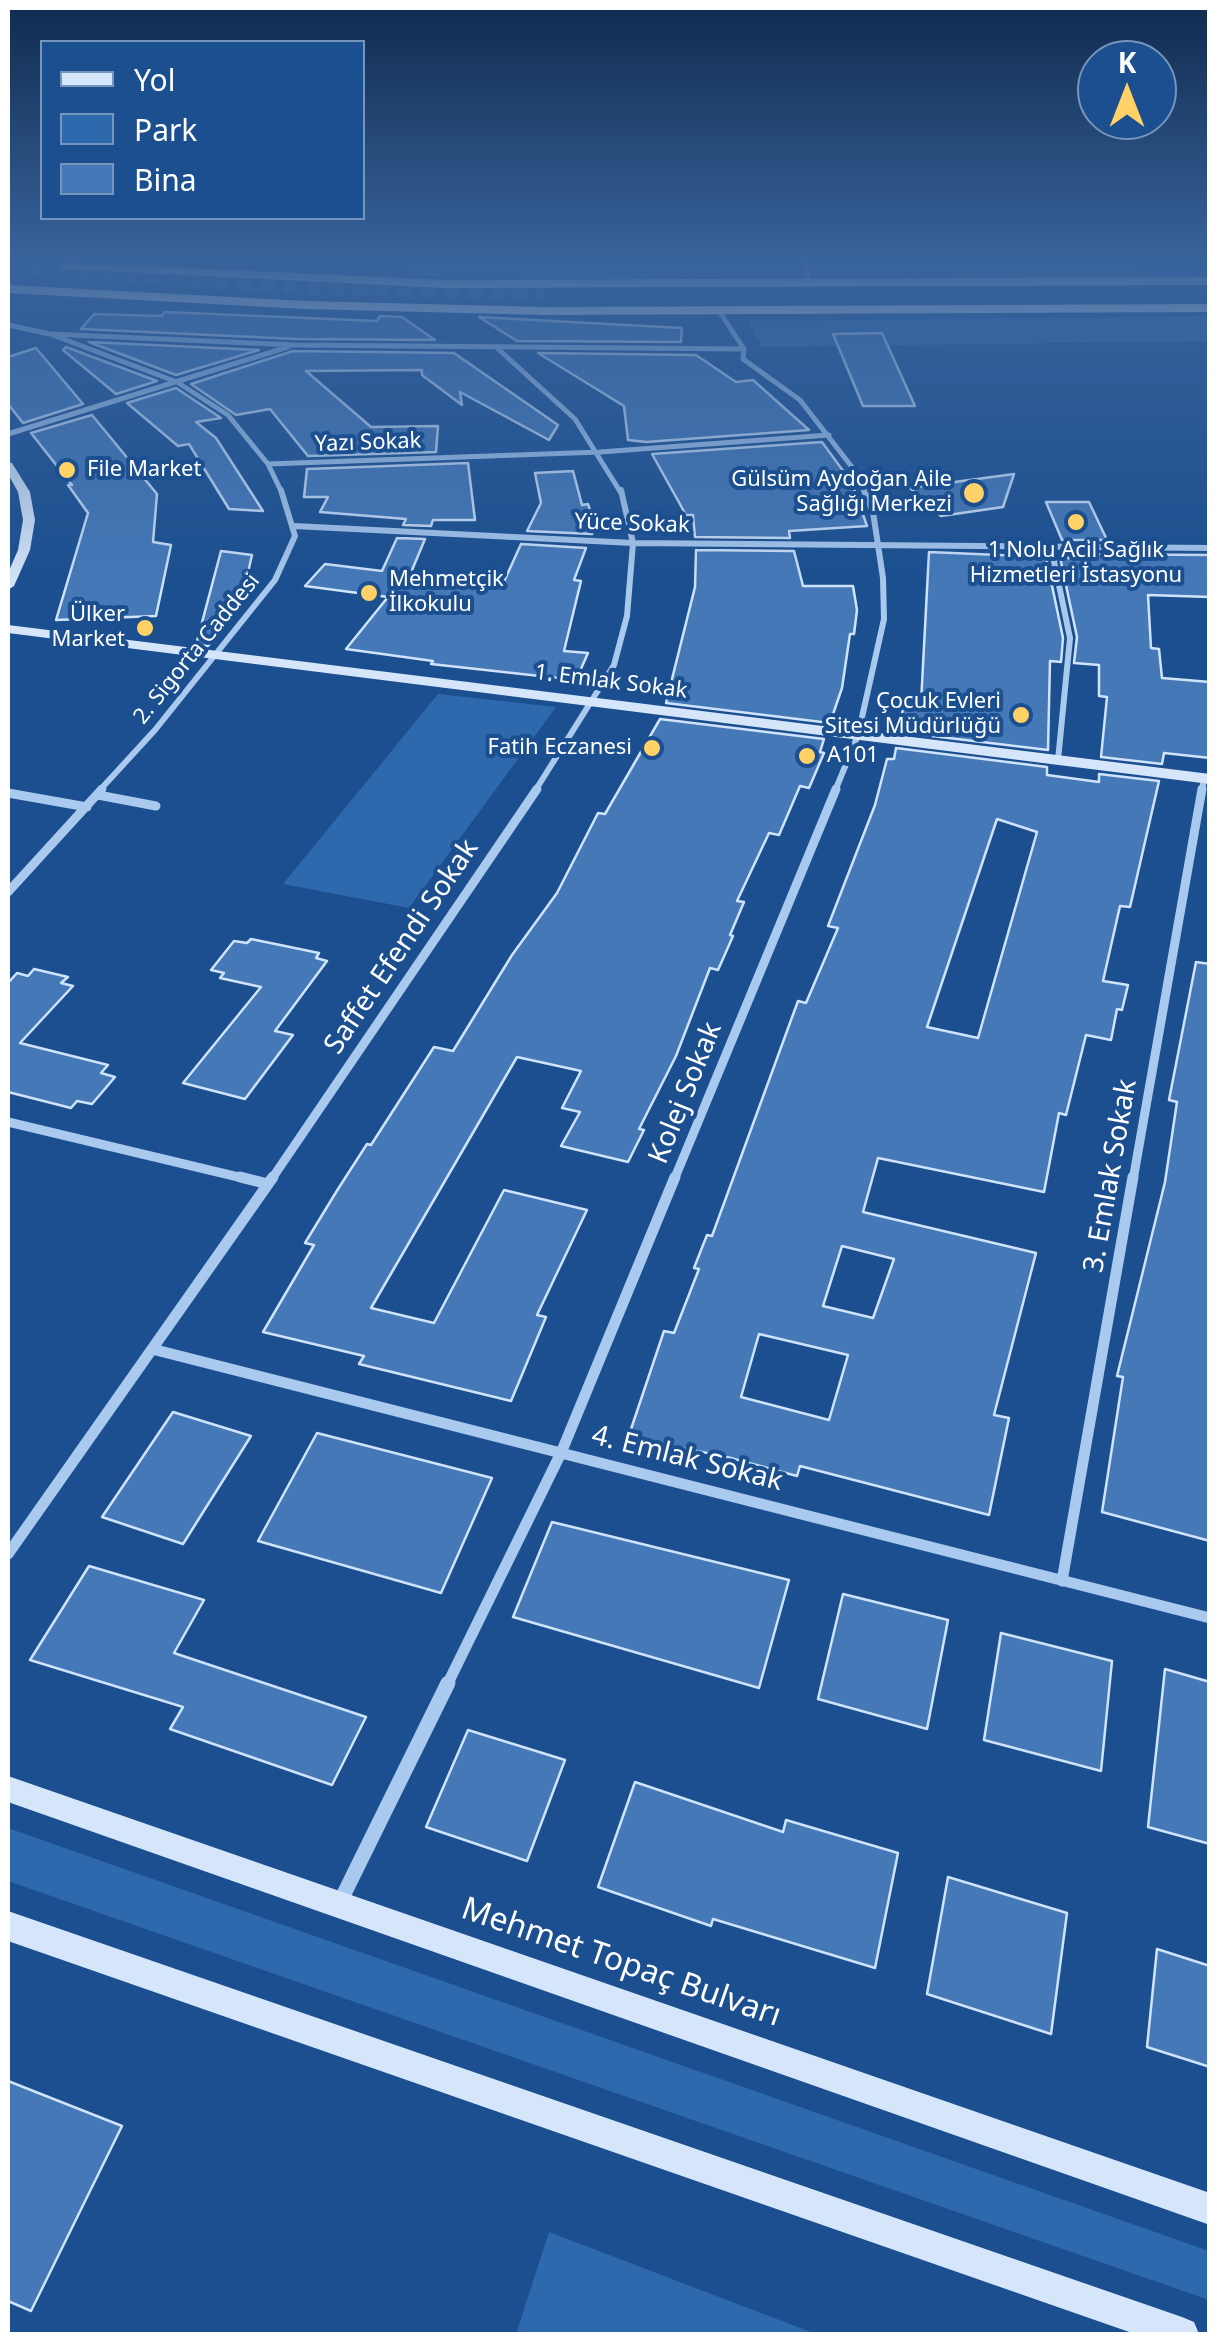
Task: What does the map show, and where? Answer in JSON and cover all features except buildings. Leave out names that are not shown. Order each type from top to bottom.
[{"type":"main road","points":[[8,464],[24,492],[29,520],[24,550],[8,586]]},
{"type":"main road","name":"1. Emlak Sokak","points":[[8,629],[1207,778]]},
{"type":"main road","name":"Mehmet Topaç Bulvarı","points":[[8,1788],[1210,2209]]},
{"type":"main road","points":[[8,1926],[1182,2334]]},
{"type":"street","points":[[149,371],[177,382],[228,415],[268,464],[294,526]]},
{"type":"street","points":[[8,434],[211,371]]},
{"type":"street","name":"Saffet Efendi Sokak","points":[[8,1554],[268,1184],[553,765],[614,665],[627,616],[633,543],[620,487],[600,452],[553,395],[524,371]]},
{"type":"street","name":"Kolej Sokak","points":[[338,1904],[561,1453],[858,735],[884,619],[880,546],[873,512],[856,471],[829,434],[800,400],[761,371]]},
{"type":"street","name":"Yazı Sokak","points":[[268,464],[600,452],[829,434]]},
{"type":"street","name":"Yüce Sokak","points":[[294,526],[633,543],[1210,548]]},
{"type":"street","name":"2. Sigorta Caddesi","points":[[8,892],[98,795],[275,580],[290,550],[294,526]]},
{"type":"street","points":[[1051,547],[1070,638],[1058,760]]},
{"type":"street","name":"3. Emlak Sokak","points":[[1062,1581],[1207,778]]},
{"type":"street","points":[[8,793],[87,807]]},
{"type":"street","points":[[98,795],[156,806]]},
{"type":"street","points":[[8,1122],[268,1184]]},
{"type":"street","name":"4. Emlak Sokak","points":[[152,1349],[1210,1618]]},
{"type":"green space","points":[[438,694],[556,707],[409,908],[283,884]]},
{"type":"green space","points":[[8,1828],[1209,2251],[1209,2300],[8,1881]]},
{"type":"green space","points":[[549,2232],[816,2334],[516,2334]]},
{"type":"place","name":"File Market","points":[[67,470]]},
{"type":"place","name":"Gülsüm Aydoğan Aile Sağlığı Merkezi","points":[[974,493]]},
{"type":"place","name":"1 Nolu Acil Sağlık Hizmetleri İstasyonu","points":[[1076,522]]},
{"type":"place","name":"Mehmetçik İlkokulu","points":[[369,593]]},
{"type":"place","name":"Ülker Market","points":[[145,628]]},
{"type":"place","name":"Çocuk Evleri Sitesi Müdürlüğü","points":[[1021,715]]},
{"type":"place","name":"Fatih Eczanesi","points":[[652,748]]},
{"type":"place","name":"A101","points":[[807,756]]}]
